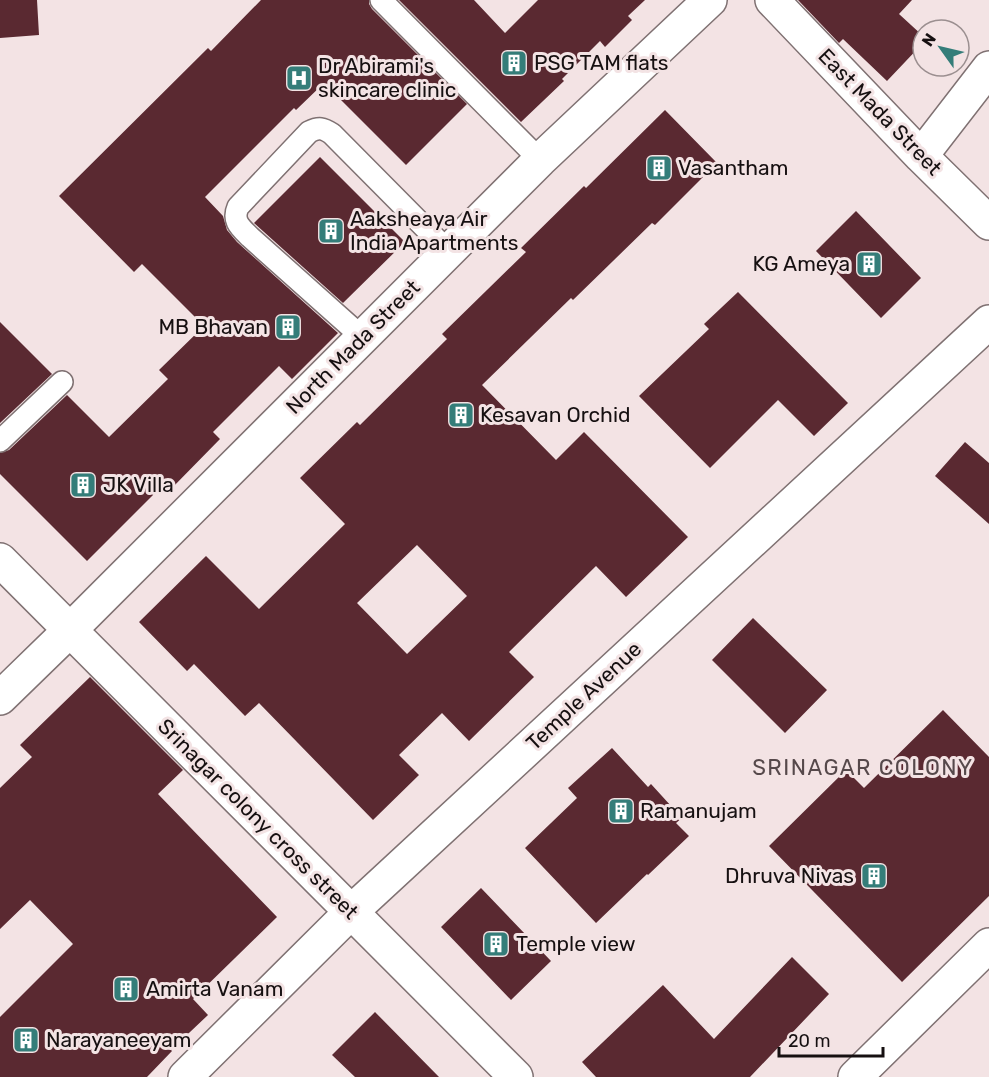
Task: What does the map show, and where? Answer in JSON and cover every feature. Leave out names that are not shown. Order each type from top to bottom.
[{"type":"street","name":"North Mada Street","points":[[0,698],[540,160],[710,0]]},
{"type":"street","name":"East Mada Street","points":[[772,0],[921,156],[989,223]]},
{"type":"street","points":[[921,156],[989,68]]},
{"type":"street","name":"Temple Avenue","points":[[185,1077],[351,912],[989,322]]},
{"type":"street","name":"Srinagar colony cross street","points":[[0,560],[516,1077]]},
{"type":"street","points":[[855,1077],[989,945]]},
{"type":"lane","points":[[381,0],[540,160]]},
{"type":"lane","points":[[362,338],[250,237],[234,215],[238,207],[309,132],[316,128],[324,129],[332,134],[448,252]]},
{"type":"lane","points":[[0,441],[62,382]]},
{"type":"building","points":[[0,0],[37,0],[39,35],[0,38]]},
{"type":"building","points":[[261,0],[369,0],[372,9],[467,104],[406,165],[324,83],[296,110],[294,108],[205,197],[223,216],[227,230],[237,242],[338,333],[292,379],[279,366],[213,432],[220,439],[170,490],[164,484],[87,561],[0,474],[0,453],[9,450],[67,395],[109,437],[168,379],[159,370],[204,326],[142,264],[134,272],[59,196],[208,48],[211,51]]},
{"type":"building","name":"PSG TAM flats","points":[[399,0],[474,0],[505,33],[538,0],[645,0],[628,16],[632,20],[605,47],[600,41],[562,79],[564,81],[521,122]]},
{"type":"building","points":[[798,0],[912,0],[899,14],[911,25],[911,56],[887,81],[843,39],[839,43]]},
{"type":"building","points":[[665,110],[717,163],[655,225],[652,223],[482,385],[556,460],[584,432],[688,537],[626,597],[596,566],[509,652],[534,677],[469,741],[442,713],[399,755],[419,775],[373,820],[259,703],[245,716],[194,664],[187,671],[139,622],[206,556],[259,609],[345,524],[300,478],[357,422],[360,425],[447,339],[442,334],[526,252],[521,248],[584,186],[586,188]],"holes":[[[417,545],[467,596],[407,654],[357,603]]]},
{"type":"building","name":"Aaksheaya Air India Apartments","points":[[320,157],[405,242],[343,303],[254,223]]},
{"type":"building","name":"KG Ameya","points":[[856,211],[921,278],[881,318],[816,251]]},
{"type":"building","points":[[738,292],[848,403],[814,436],[778,400],[710,468],[639,396],[709,329],[704,324]]},
{"type":"building","points":[[0,322],[52,374],[0,423]]},
{"type":"building","points":[[965,442],[989,463],[989,524],[935,476]]},
{"type":"building","points":[[753,618],[827,690],[785,733],[712,660]]},
{"type":"building","points":[[90,677],[183,770],[158,794],[277,917],[193,999],[208,1015],[171,1050],[147,1077],[0,1077],[0,1017],[73,944],[30,900],[0,929],[0,788],[32,757],[20,745]]},
{"type":"building","name":"Dhruva Nivas","points":[[943,710],[989,757],[989,896],[902,982],[769,846],[846,770],[864,788]]},
{"type":"building","points":[[612,748],[648,787],[651,784],[682,818],[676,823],[689,836],[596,923],[525,848],[577,798],[568,788]]},
{"type":"building","name":"Temple view","points":[[481,888],[551,961],[511,1000],[441,927]]},
{"type":"building","points":[[792,957],[829,994],[750,1077],[596,1077],[582,1062],[663,985],[714,1039]]},
{"type":"building","points":[[375,1012],[439,1077],[355,1077],[332,1055]]},
{"type":"place","name":"PSG TAM flats","points":[[514,63]]},
{"type":"place","name":"Dr Abirami's skincare clinic","points":[[299,78]]},
{"type":"place","name":"Vasantham","points":[[659,168]]},
{"type":"place","name":"Aaksheaya Air India Apartments","points":[[331,231]]},
{"type":"place","name":"KG Ameya","points":[[869,264]]},
{"type":"place","name":"MB Bhavan","points":[[288,327]]},
{"type":"place","name":"Kesavan Orchid","points":[[461,415]]},
{"type":"place","name":"JK Villa","points":[[83,485]]},
{"type":"place","name":"Ramanujam","points":[[621,811]]},
{"type":"place","name":"Dhruva Nivas","points":[[874,876]]},
{"type":"place","name":"Temple view","points":[[496,944]]},
{"type":"place","name":"Amirta Vanam","points":[[126,989]]},
{"type":"place","name":"Narayaneeyam","points":[[26,1040]]},
{"type":"district","name":"SRINAGAR COLONY","points":[[863,767]]}]
